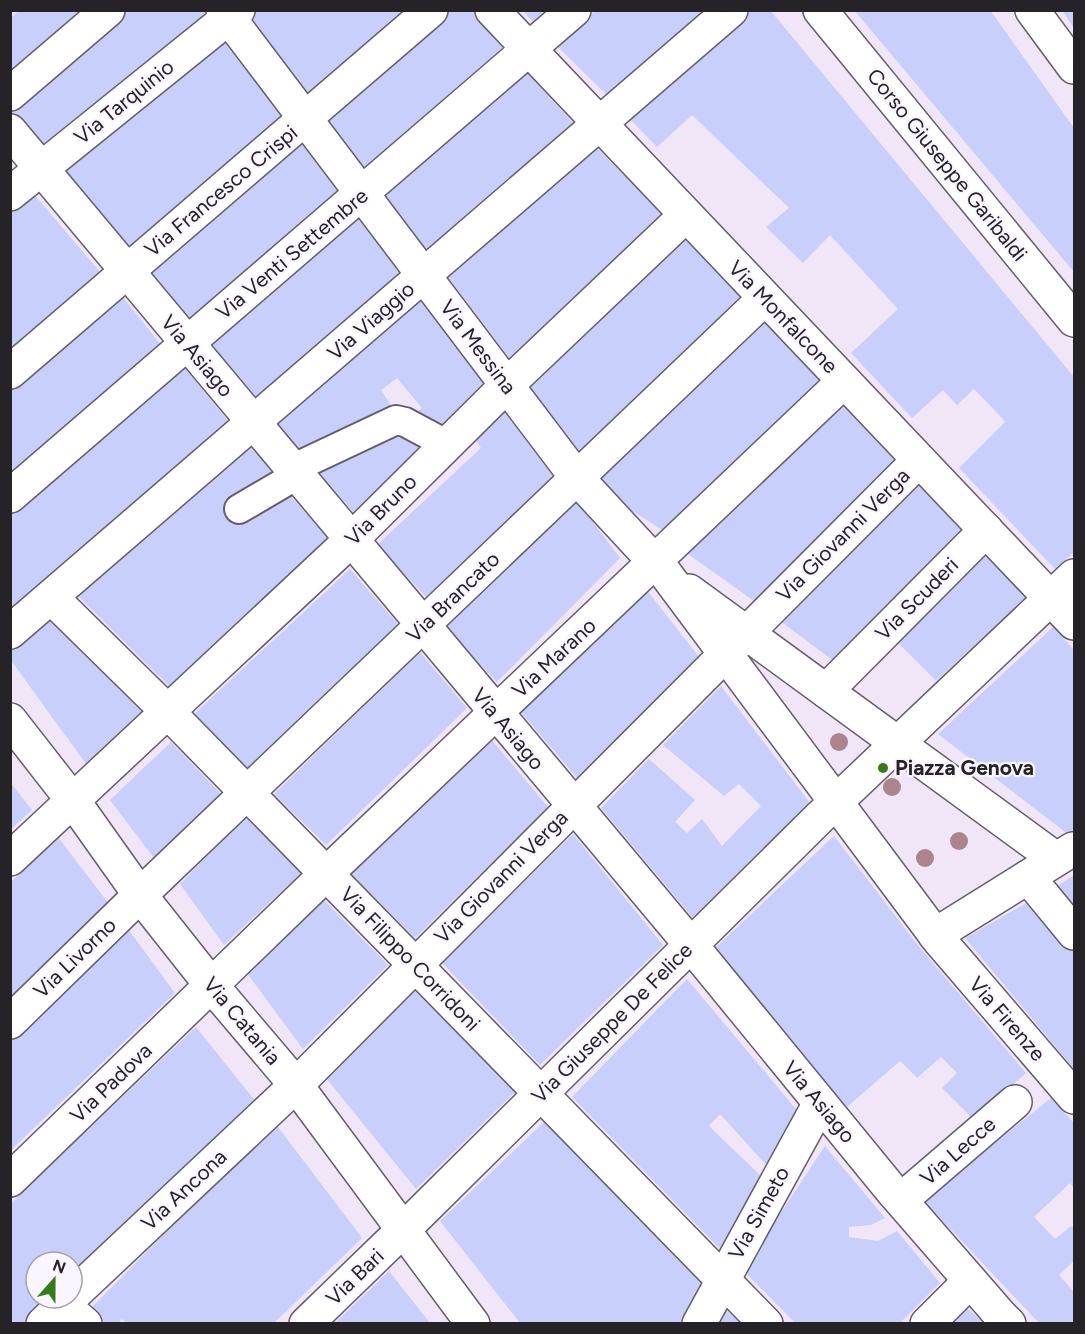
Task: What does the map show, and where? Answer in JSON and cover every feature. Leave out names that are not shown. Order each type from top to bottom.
[{"type":"street","points":[[10,94],[108,10]]},
{"type":"street","name":"Via Francesco Crispi","points":[[10,372],[431,10]]},
{"type":"street","name":"Via Monfalcone","points":[[492,10],[1074,623]]},
{"type":"street","name":"Via Venti Settembre","points":[[10,496],[574,10]]},
{"type":"street","name":"Via Viaggio","points":[[10,632],[731,10]]},
{"type":"street","name":"Corso Giuseppe Garibaldi","points":[[820,10],[1074,321]]},
{"type":"street","points":[[1032,10],[1074,67]]},
{"type":"street","name":"Via Messina","points":[[230,13],[305,119],[577,478],[660,567],[736,642],[837,680],[898,743],[1068,852]]},
{"type":"street","name":"Via Tarquinio","points":[[10,194],[230,13]]},
{"type":"street","name":"Via Asiago","points":[[10,131],[572,806],[691,945],[901,1200],[1009,1323]]},
{"type":"street","name":"Via Bruno","points":[[10,859],[74,802],[351,540],[446,444],[686,215]]},
{"type":"street","name":"Via Brancato","points":[[140,895],[765,298]]},
{"type":"street","name":"Via Marano","points":[[212,986],[495,713],[660,567],[844,381]]},
{"type":"street","points":[[239,509],[294,472],[396,420],[405,422],[446,444]]},
{"type":"street","name":"Via Giovanni Verga","points":[[296,1085],[919,460]]},
{"type":"street","name":"Via Scuderi","points":[[837,680],[986,530]]},
{"type":"street","points":[[1051,599],[1074,576]]},
{"type":"street","name":"Via Filippo Corridoni","points":[[51,597],[168,712],[766,1323]]},
{"type":"street","name":"Via Giuseppe De Felice","points":[[403,1230],[828,810],[1051,599]]},
{"type":"street","name":"Via Firenze","points":[[736,642],[828,810],[1074,1097]]},
{"type":"street","name":"Via Catania","points":[[10,720],[74,802],[140,895],[212,986],[296,1085],[473,1323]]},
{"type":"street","points":[[937,938],[1068,852]]},
{"type":"street","points":[[1028,877],[1074,933]]},
{"type":"street","name":"Via Livorno","points":[[10,1022],[140,895]]},
{"type":"street","name":"Via Padova","points":[[10,1180],[212,986]]},
{"type":"street","name":"Via Ancona","points":[[84,1292],[296,1085]]},
{"type":"street","name":"Via Lecce","points":[[901,1200],[1015,1102]]},
{"type":"street","name":"Via Simeto","points":[[699,1323],[820,1103]]},
{"type":"street","name":"Via Bari","points":[[306,1323],[403,1230]]},
{"type":"street","points":[[927,1323],[970,1281]]},
{"type":"building","points":[[20,10],[86,10],[10,75],[10,18]]},
{"type":"building","points":[[121,10],[208,10],[213,18],[46,148],[10,111],[10,103]]},
{"type":"building","points":[[255,10],[404,10],[307,96],[247,17]]},
{"type":"building","points":[[442,10],[472,10],[510,48],[366,174],[322,116]]},
{"type":"building","points":[[522,10],[555,10],[537,26]]},
{"type":"building","points":[[596,10],[715,10],[610,98],[556,45]]},
{"type":"building","points":[[752,10],[770,10],[1074,377],[1074,552],[1055,569],[959,468],[1005,422],[1000,416],[974,389],[957,405],[943,390],[912,418],[851,353],[898,309],[830,235],[803,263],[766,227],[789,208],[692,115],[657,147],[624,113]]},
{"type":"building","points":[[854,10],[990,10],[1074,128],[1074,272]]},
{"type":"building","points":[[1062,10],[1074,10],[1074,28],[1067,18]]},
{"type":"building","points":[[226,36],[287,116],[128,248],[63,167]]},
{"type":"building","points":[[527,73],[576,126],[429,255],[380,192]]},
{"type":"building","points":[[301,138],[344,190],[192,321],[147,270]]},
{"type":"building","points":[[595,146],[662,214],[512,361],[444,272]]},
{"type":"building","points":[[32,192],[100,272],[10,349],[10,208]]},
{"type":"building","points":[[360,212],[404,274],[261,402],[207,342]]},
{"type":"building","points":[[684,233],[745,299],[582,457],[525,383]]},
{"type":"building","points":[[118,291],[161,345],[10,476],[10,386]]},
{"type":"building","points":[[421,292],[490,385],[440,433],[413,416],[422,408],[397,378],[381,390],[396,413],[304,457],[274,423]]},
{"type":"building","points":[[763,317],[824,381],[667,533],[631,510],[599,478]]},
{"type":"building","points":[[181,363],[233,427],[10,618],[10,513]]},
{"type":"building","points":[[843,400],[899,461],[754,601],[688,554]]},
{"type":"building","points":[[504,407],[558,474],[426,597],[377,545],[481,448],[472,435]]},
{"type":"building","points":[[393,427],[431,441],[355,514],[312,465]]},
{"type":"building","points":[[247,443],[276,477],[223,509],[235,523],[287,491],[328,539],[171,688],[73,591]]},
{"type":"building","points":[[915,480],[966,531],[835,662],[775,617]]},
{"type":"building","points":[[575,498],[620,558],[497,682],[443,626]]},
{"type":"building","points":[[983,549],[1027,596],[936,681],[894,639]]},
{"type":"building","points":[[350,569],[398,624],[246,769],[194,714]]},
{"type":"building","points":[[646,589],[699,657],[577,778],[520,711]]},
{"type":"building","points":[[47,613],[146,714],[89,768],[10,659],[10,646]]},
{"type":"building","points":[[1053,627],[1074,650],[1074,833],[1069,835],[938,734]]},
{"type":"building","points":[[420,652],[467,708],[326,845],[274,794]]},
{"type":"building","points":[[721,686],[810,803],[693,918],[601,808],[649,759],[695,800],[675,822],[687,833],[702,819],[722,846],[761,806],[739,784],[724,796],[663,745]]},
{"type":"building","points":[[491,739],[548,807],[415,938],[350,873]]},
{"type":"building","points":[[171,742],[222,795],[157,862],[110,800]]},
{"type":"building","points":[[10,782],[32,810],[10,830]]},
{"type":"building","points":[[246,815],[301,873],[224,945],[180,884]]},
{"type":"building","points":[[573,834],[663,945],[540,1065],[442,963]]},
{"type":"building","points":[[834,836],[917,944],[1026,1073],[973,1119],[942,1088],[957,1073],[941,1057],[917,1078],[900,1061],[847,1107],[712,951]]},
{"type":"building","points":[[58,837],[109,904],[10,998],[10,883]]},
{"type":"building","points":[[1074,875],[1074,917],[1051,890]]},
{"type":"building","points":[[324,900],[388,965],[303,1049],[247,973]]},
{"type":"building","points":[[1030,901],[1074,953],[1074,1069],[965,938]]},
{"type":"building","points":[[128,929],[175,993],[10,1151],[10,1042]]},
{"type":"building","points":[[687,979],[800,1114],[770,1169],[720,1114],[709,1126],[764,1179],[723,1252],[572,1097]]},
{"type":"building","points":[[416,990],[516,1091],[416,1189],[326,1078]]},
{"type":"building","points":[[196,1027],[256,1102],[84,1265],[84,1250],[24,1250],[24,1310],[37,1310],[23,1323],[10,1323],[10,1204]]},
{"type":"building","points":[[1051,1098],[1074,1123],[1074,1188],[1070,1183],[1034,1217],[1055,1239],[1071,1226],[1074,1228],[1074,1261],[1059,1275],[1074,1292],[1074,1323],[1039,1323],[923,1200]]},
{"type":"building","points":[[544,1122],[704,1284],[688,1315],[679,1323],[520,1323],[440,1221]]},
{"type":"building","points":[[275,1123],[362,1238],[274,1323],[127,1323],[122,1319],[118,1323],[106,1323],[89,1310]]},
{"type":"building","points":[[825,1146],[885,1218],[871,1225],[849,1227],[849,1237],[878,1241],[897,1231],[940,1283],[900,1323],[795,1323],[743,1270]]},
{"type":"building","points":[[389,1271],[430,1323],[335,1323]]},
{"type":"building","points":[[967,1308],[984,1323],[951,1323]]},
{"type":"building","points":[[726,1310],[740,1323],[718,1323]]},
{"type":"place","name":"Piazza Genova","points":[[883,768]]}]
